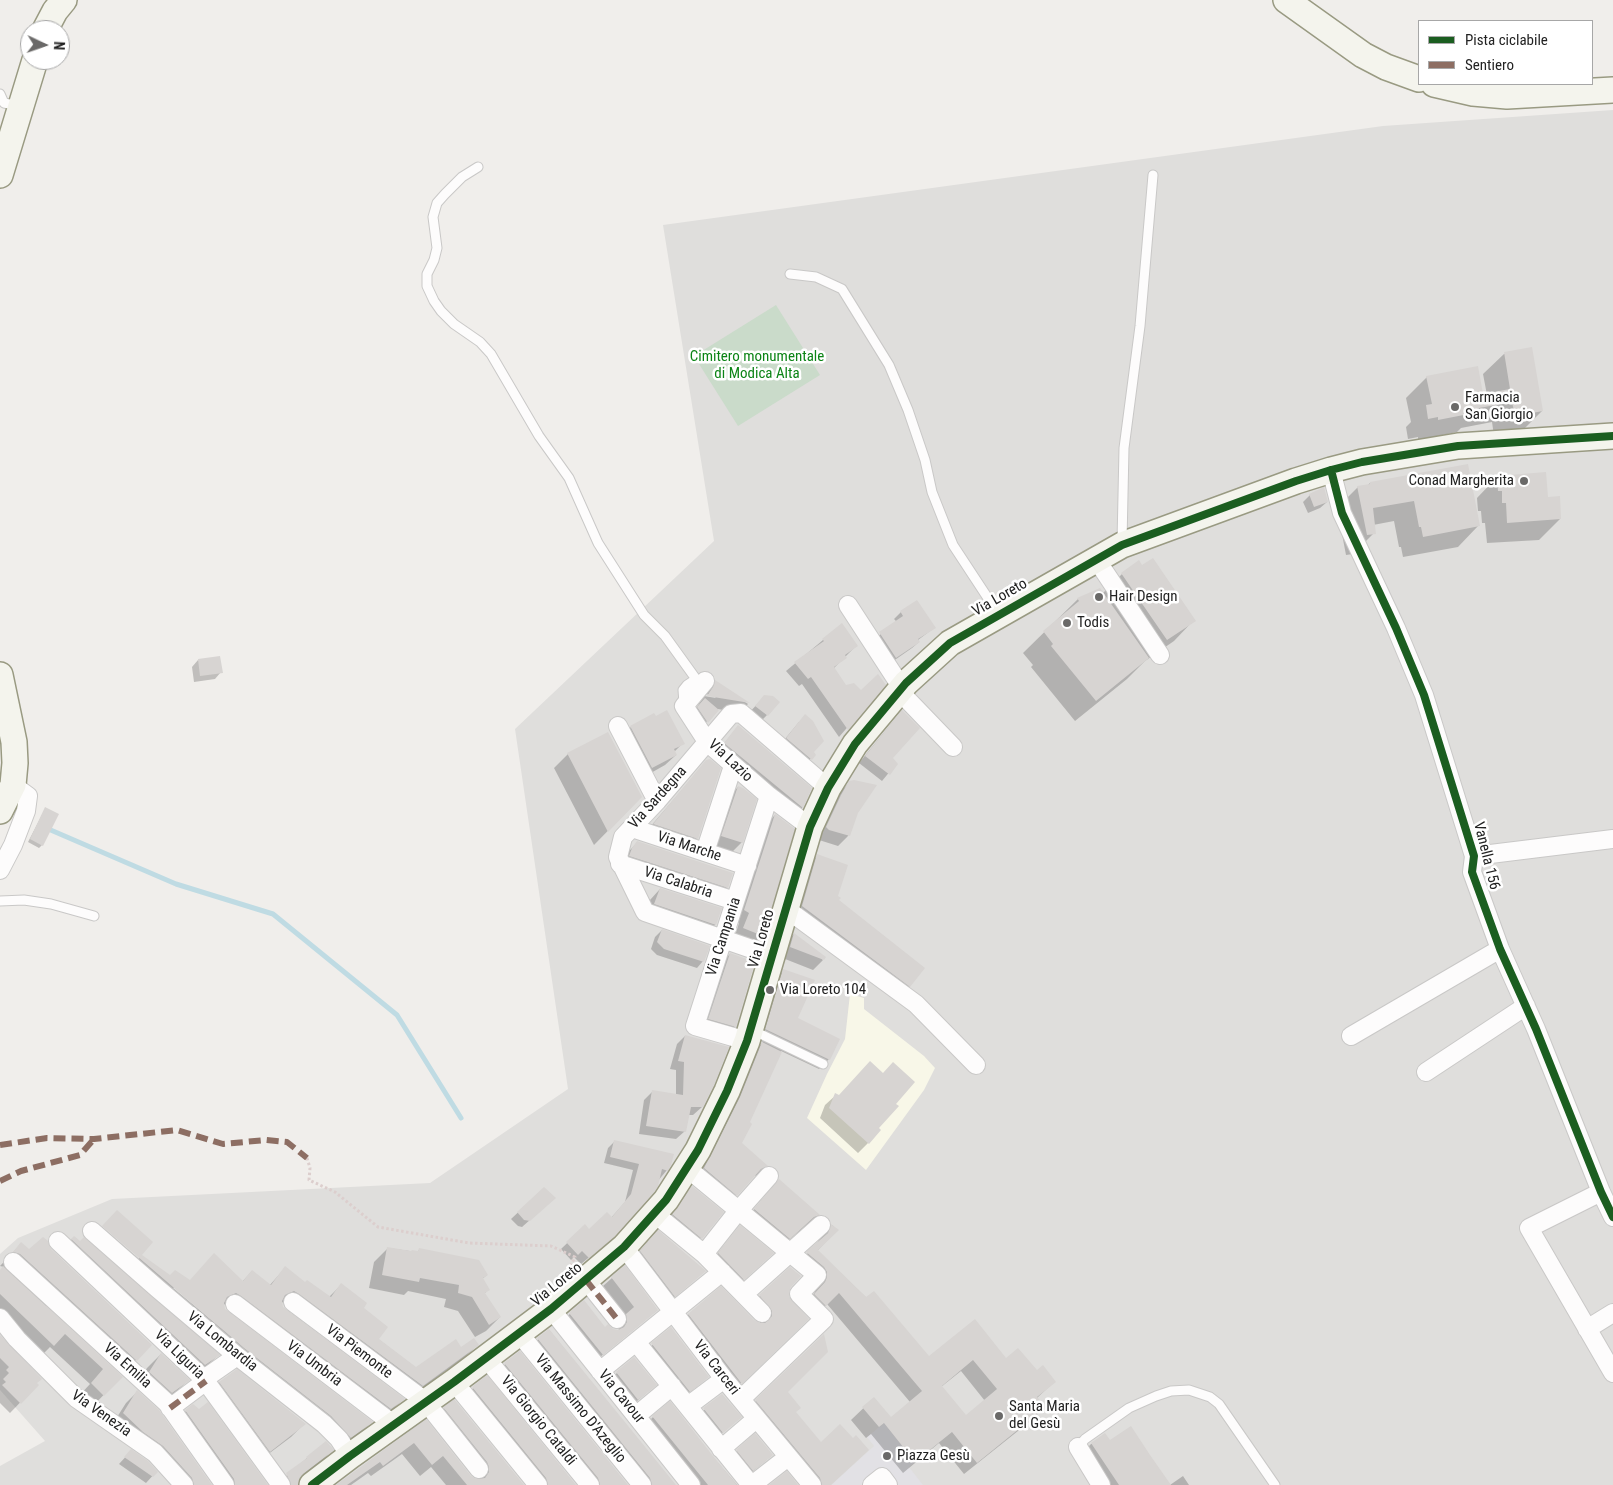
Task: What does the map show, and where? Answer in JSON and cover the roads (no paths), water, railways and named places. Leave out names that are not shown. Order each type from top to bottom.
[{"type":"street","points":[[50,20],[64,0]]},
{"type":"street","points":[[1286,0],[1363,55],[1418,80]]},
{"type":"street","points":[[0,175],[10,100],[29,70]]},
{"type":"street","points":[[1438,85],[1473,93],[1507,96],[1613,90]]},
{"type":"street","name":"Via Loreto","points":[[312,1485],[393,1424],[454,1382],[551,1308],[576,1276],[624,1247],[666,1200],[687,1168],[727,1091],[750,1036],[785,908],[810,827],[828,788],[855,744],[901,690],[950,643],[1122,545],[1331,470],[1362,462],[1458,446],[1613,436]]},
{"type":"street","name":"Vanella 156","points":[[1331,470],[1342,513],[1396,628],[1424,695],[1474,856],[1472,872],[1500,949],[1526,1006],[1601,1192],[1613,1217]]},
{"type":"street","points":[[1096,559],[1160,655]]},
{"type":"street","points":[[848,605],[901,690],[953,747]]},
{"type":"street","points":[[0,675],[14,742],[15,763],[13,785],[0,811]]},
{"type":"street","points":[[684,706],[705,681]]},
{"type":"street","name":"Via Lazio","points":[[684,706],[708,743],[769,796],[810,827]]},
{"type":"street","name":"Via Sardegna","points":[[620,864],[618,856],[623,837],[708,743],[731,714],[741,713],[828,788]]},
{"type":"street","points":[[618,726],[657,801]]},
{"type":"street","points":[[705,852],[733,766]]},
{"type":"street","points":[[0,870],[26,811],[28,796],[13,785]]},
{"type":"street","name":"Via Campania","points":[[750,1036],[695,1026],[769,796]]},
{"type":"street","name":"Via Marche","points":[[632,828],[747,866]]},
{"type":"street","points":[[1474,856],[1613,839]]},
{"type":"street","points":[[620,864],[645,912],[772,956]]},
{"type":"street","name":"Via Calabria","points":[[620,864],[735,901]]},
{"type":"street","points":[[785,908],[916,1004],[976,1064]]},
{"type":"street","points":[[1351,1036],[1500,949]]},
{"type":"street","points":[[1426,1072],[1526,1006]]},
{"type":"street","points":[[687,1168],[817,1275],[799,1294],[824,1319],[741,1399]]},
{"type":"street","points":[[704,1254],[769,1176]]},
{"type":"street","points":[[1601,1192],[1529,1228],[1613,1373]]},
{"type":"street","points":[[655,1214],[704,1254],[762,1313]]},
{"type":"street","points":[[744,1294],[821,1225]]},
{"type":"street","name":"Via Lombardia","points":[[92,1231],[158,1290],[237,1356],[324,1424],[339,1439],[350,1456]]},
{"type":"street","name":"Via Liguria","points":[[58,1241],[205,1380],[281,1485]]},
{"type":"street","name":"Via Carceri","points":[[624,1247],[724,1379],[812,1485]]},
{"type":"street","name":"Via Emilia","points":[[13,1262],[170,1408],[225,1485]]},
{"type":"street","points":[[600,1371],[722,1272]]},
{"type":"street","points":[[576,1276],[617,1319]]},
{"type":"street","name":"Via Piemonte","points":[[293,1302],[426,1401],[479,1469]]},
{"type":"street","name":"Via Umbria","points":[[235,1304],[393,1424]]},
{"type":"street","name":"Via Cavour","points":[[551,1308],[691,1485]]},
{"type":"street","points":[[1587,1329],[1613,1313]]},
{"type":"street","name":"Via Venezia","points":[[0,1318],[17,1339],[76,1398],[155,1453],[184,1485]]},
{"type":"street","name":"Via Massimo D'Azeglio","points":[[518,1333],[642,1485]]},
{"type":"street","points":[[636,1342],[752,1485],[788,1457]]},
{"type":"street","points":[[170,1408],[237,1356]]},
{"type":"street","name":"Via Giorgio Cataldi","points":[[486,1358],[590,1485]]},
{"type":"street","points":[[688,1406],[724,1379]]},
{"type":"street","points":[[454,1382],[538,1485]]},
{"type":"street","points":[[636,1416],[672,1386]]},
{"type":"street","points":[[721,1449],[756,1419]]},
{"type":"street","points":[[1078,1447],[1102,1485]]},
{"type":"street","points":[[872,1485],[882,1478],[888,1485]]},
{"type":"lane","points":[[478,167],[462,178],[437,203],[433,218],[437,248],[434,260],[427,274],[427,286],[434,301],[454,324],[480,342],[491,354],[539,436],[569,478],[598,543],[644,614],[665,636],[696,679],[687,684],[683,690],[684,706]]},
{"type":"lane","points":[[1122,545],[1124,448],[1140,326],[1153,175]]},
{"type":"lane","points":[[790,274],[816,277],[842,289],[889,365],[908,410],[932,492],[953,545],[999,615]]},
{"type":"lane","points":[[0,901],[24,900],[51,904],[94,916]]},
{"type":"lane","points":[[750,1036],[823,1064]]},
{"type":"lane","points":[[1078,1447],[1085,1439],[1129,1408],[1156,1396],[1189,1390],[1210,1397],[1219,1404],[1275,1485]]},
{"type":"waterway","points":[[46,828],[176,884],[273,914],[397,1015],[461,1118]]},
{"type":"place","name":"Farmacia San Giorgio","points":[[1455,407]]},
{"type":"place","name":"Conad Margherita","points":[[1524,481]]},
{"type":"place","name":"Hair Design","points":[[1099,597]]},
{"type":"place","name":"Todis","points":[[1067,623]]},
{"type":"place","name":"Via Loreto 104","points":[[770,990]]},
{"type":"place","name":"Santa Maria del Gesù","points":[[999,1416]]},
{"type":"place","name":"Piazza Gesù","points":[[887,1456]]},
{"type":"park label","name":"Cimitero monumentale di Modica Alta","points":[[757,366]]}]
